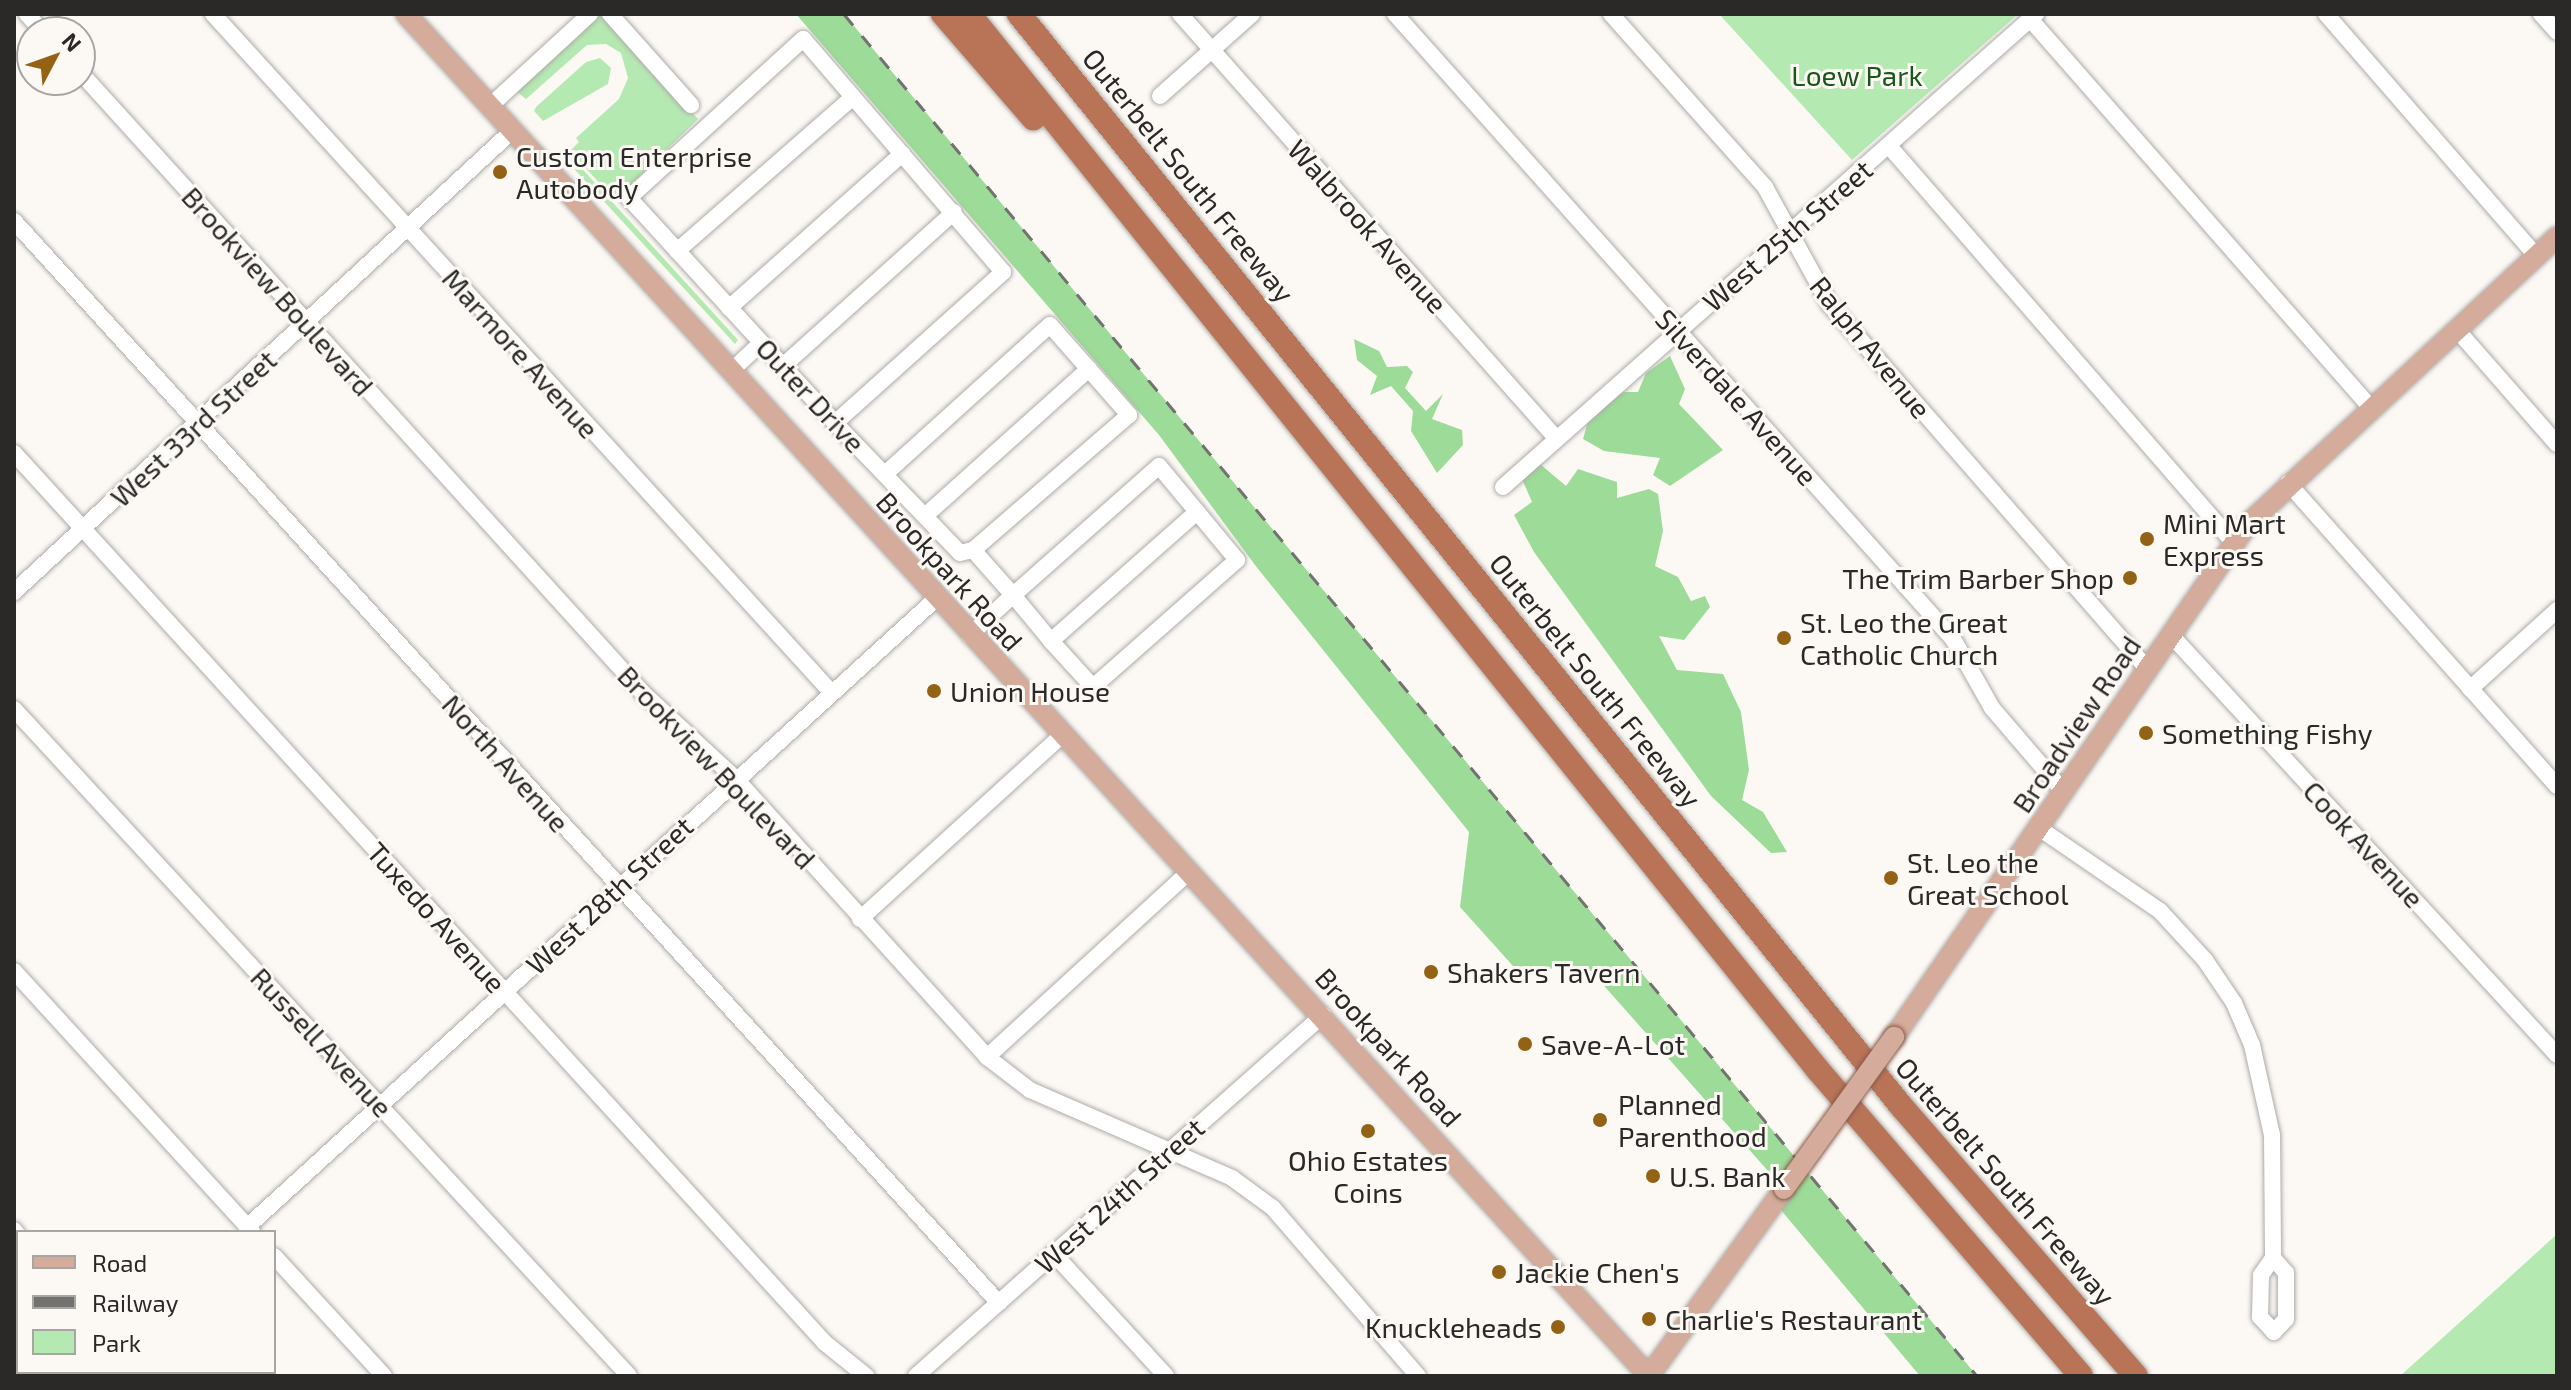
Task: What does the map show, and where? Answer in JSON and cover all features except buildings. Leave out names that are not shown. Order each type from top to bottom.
[{"type":"highway","points":[[943,14],[1097,192],[1168,261]]},
{"type":"highway","points":[[969,14],[1818,1070],[2081,1376]]},
{"type":"highway","name":"Outerbelt South Freeway","points":[[1019,14],[1851,1045],[2045,1274],[2136,1376]]},
{"type":"highway","points":[[1040,14],[1159,163],[1206,242]]},
{"type":"highway","points":[[2045,1274],[2153,1376]]},
{"type":"main road","name":"Brookpark Road","points":[[406,14],[1061,736],[1323,1015],[1649,1376]]},
{"type":"main road","name":"Broadview Road","points":[[1649,1376],[1894,1037],[2233,542],[2288,483],[2458,331],[2557,237]]},
{"type":"street","name":"Marmore Avenue","points":[[213,14],[830,691]]},
{"type":"street","points":[[490,106],[590,14]]},
{"type":"street","points":[[610,14],[691,105]]},
{"type":"street","name":"Walbrook Avenue","points":[[1180,14],[1556,438]]},
{"type":"street","points":[[1160,96],[1252,14]]},
{"type":"street","name":"Silverdale Avenue","points":[[1395,14],[1953,639],[1992,708],[2064,792]]},
{"type":"street","name":"Ralph Avenue","points":[[1611,14],[1765,187],[1830,305],[2148,669]]},
{"type":"street","points":[[2326,14],[2537,257]]},
{"type":"street","points":[[2541,14],[2557,32]]},
{"type":"street","points":[[2033,16],[2371,408]]},
{"type":"street","name":"West 25th Street","points":[[1503,487],[2033,16]]},
{"type":"street","name":"Outer Drive","points":[[852,98],[803,39],[629,198],[835,423],[960,553],[973,550],[1093,687],[1237,560],[1197,512]]},
{"type":"street","name":"Brookview Boulevard","points":[[96,90],[643,693],[736,779],[987,1057],[1030,1090],[1232,1178],[1273,1208],[1418,1376]]},
{"type":"street","points":[[677,251],[852,98],[1003,272],[835,423]]},
{"type":"street","name":"West 33rd Street","points":[[14,592],[512,131]]},
{"type":"street","points":[[1889,146],[2233,542]]},
{"type":"street","points":[[729,308],[902,154]]},
{"type":"street","points":[[783,366],[954,212]]},
{"type":"street","name":"North Avenue","points":[[14,221],[999,1303]]},
{"type":"street","points":[[885,474],[1050,325],[1129,415],[973,550]]},
{"type":"street","points":[[2458,331],[2557,444]]},
{"type":"street","points":[[731,371],[761,343]]},
{"type":"street","points":[[926,515],[1089,369]]},
{"type":"street","name":"Tuxedo Avenue","points":[[14,453],[825,1343],[866,1376]]},
{"type":"street","points":[[970,635],[1159,466],[1197,512],[1051,641]]},
{"type":"street","points":[[2288,483],[2557,786]]},
{"type":"street","name":"West 28th Street","points":[[249,1230],[380,1104],[830,691],[938,597]]},
{"type":"street","points":[[2470,689],[2557,610]]},
{"type":"street","name":"Cook Avenue","points":[[2170,634],[2557,1055]]},
{"type":"street","name":"Russell Avenue","points":[[14,709],[629,1376]]},
{"type":"street","points":[[860,919],[1061,736]]},
{"type":"street","points":[[2039,828],[2160,911],[2205,960],[2234,1003],[2252,1045],[2272,1135],[2273,1258]]},
{"type":"street","points":[[987,1057],[1190,871]]},
{"type":"street","points":[[14,971],[249,1230]]},
{"type":"street","name":"West 24th Street","points":[[916,1376],[1323,1015]]},
{"type":"street","points":[[1053,1253],[1166,1376]]},
{"type":"street","points":[[276,1258],[384,1376]]},
{"type":"green space","points":[[593,14],[602,14],[698,119],[615,200],[570,151],[579,142],[576,138],[619,99],[628,78],[621,53],[606,44],[587,45],[526,99],[512,88]]},
{"type":"green space","points":[[796,14],[844,14],[1977,1376],[1920,1376],[1775,1203],[1784,1189],[1591,971],[1513,966],[1460,907],[1469,832],[1255,565],[1159,435]]},
{"type":"green space","name":"Loew Park","points":[[1719,14],[2018,14],[1852,160]]},
{"type":"green space","points":[[600,58],[611,68],[608,84],[543,121],[534,111],[536,107],[586,62]]},
{"type":"green space","points":[[564,149],[738,340],[735,344],[566,160]]},
{"type":"green space","points":[[1354,339],[1379,351],[1387,367],[1407,366],[1413,372],[1405,388],[1426,411],[1443,394],[1432,419],[1462,430],[1463,445],[1437,473],[1411,431],[1413,411],[1391,386],[1370,395],[1377,376],[1357,360]]},
{"type":"green space","points":[[1670,356],[1685,389],[1679,404],[1723,450],[1670,486],[1653,475],[1660,458],[1604,451],[1583,439],[1588,421],[1622,392],[1638,392],[1646,373]]},
{"type":"green space","points":[[1540,464],[1566,486],[1578,469],[1617,482],[1617,498],[1649,489],[1658,494],[1663,531],[1655,566],[1678,577],[1691,601],[1705,596],[1710,607],[1684,640],[1659,636],[1677,670],[1723,674],[1741,712],[1749,770],[1742,800],[1763,812],[1787,852],[1771,853],[1711,796],[1534,552],[1514,515],[1532,502],[1522,479]]},
{"type":"green space","points":[[2557,1234],[2557,1376],[2400,1376],[2478,1306]]},
{"type":"railway","points":[[844,14],[1977,1376]]},
{"type":"place","name":"Custom Enterprise Autobody","points":[[500,172]]},
{"type":"place","name":"Mini Mart Express","points":[[2147,539]]},
{"type":"place","name":"The Trim Barber Shop","points":[[2130,578]]},
{"type":"place","name":"St. Leo the Great Catholic Church","points":[[1784,638]]},
{"type":"place","name":"Union House","points":[[934,691]]},
{"type":"place","name":"Something Fishy","points":[[2146,733]]},
{"type":"place","name":"St. Leo the Great School","points":[[1891,878]]},
{"type":"place","name":"Shakers Tavern","points":[[1431,972]]},
{"type":"place","name":"Save-A-Lot","points":[[1525,1044]]},
{"type":"place","name":"Planned Parenthood","points":[[1600,1120]]},
{"type":"place","name":"Ohio Estates Coins","points":[[1368,1131]]},
{"type":"place","name":"U.S. Bank","points":[[1653,1176]]},
{"type":"place","name":"Jackie Chen's","points":[[1499,1272]]},
{"type":"place","name":"Charlie's Restaurant","points":[[1649,1319]]},
{"type":"place","name":"Knuckleheads","points":[[1558,1327]]}]
